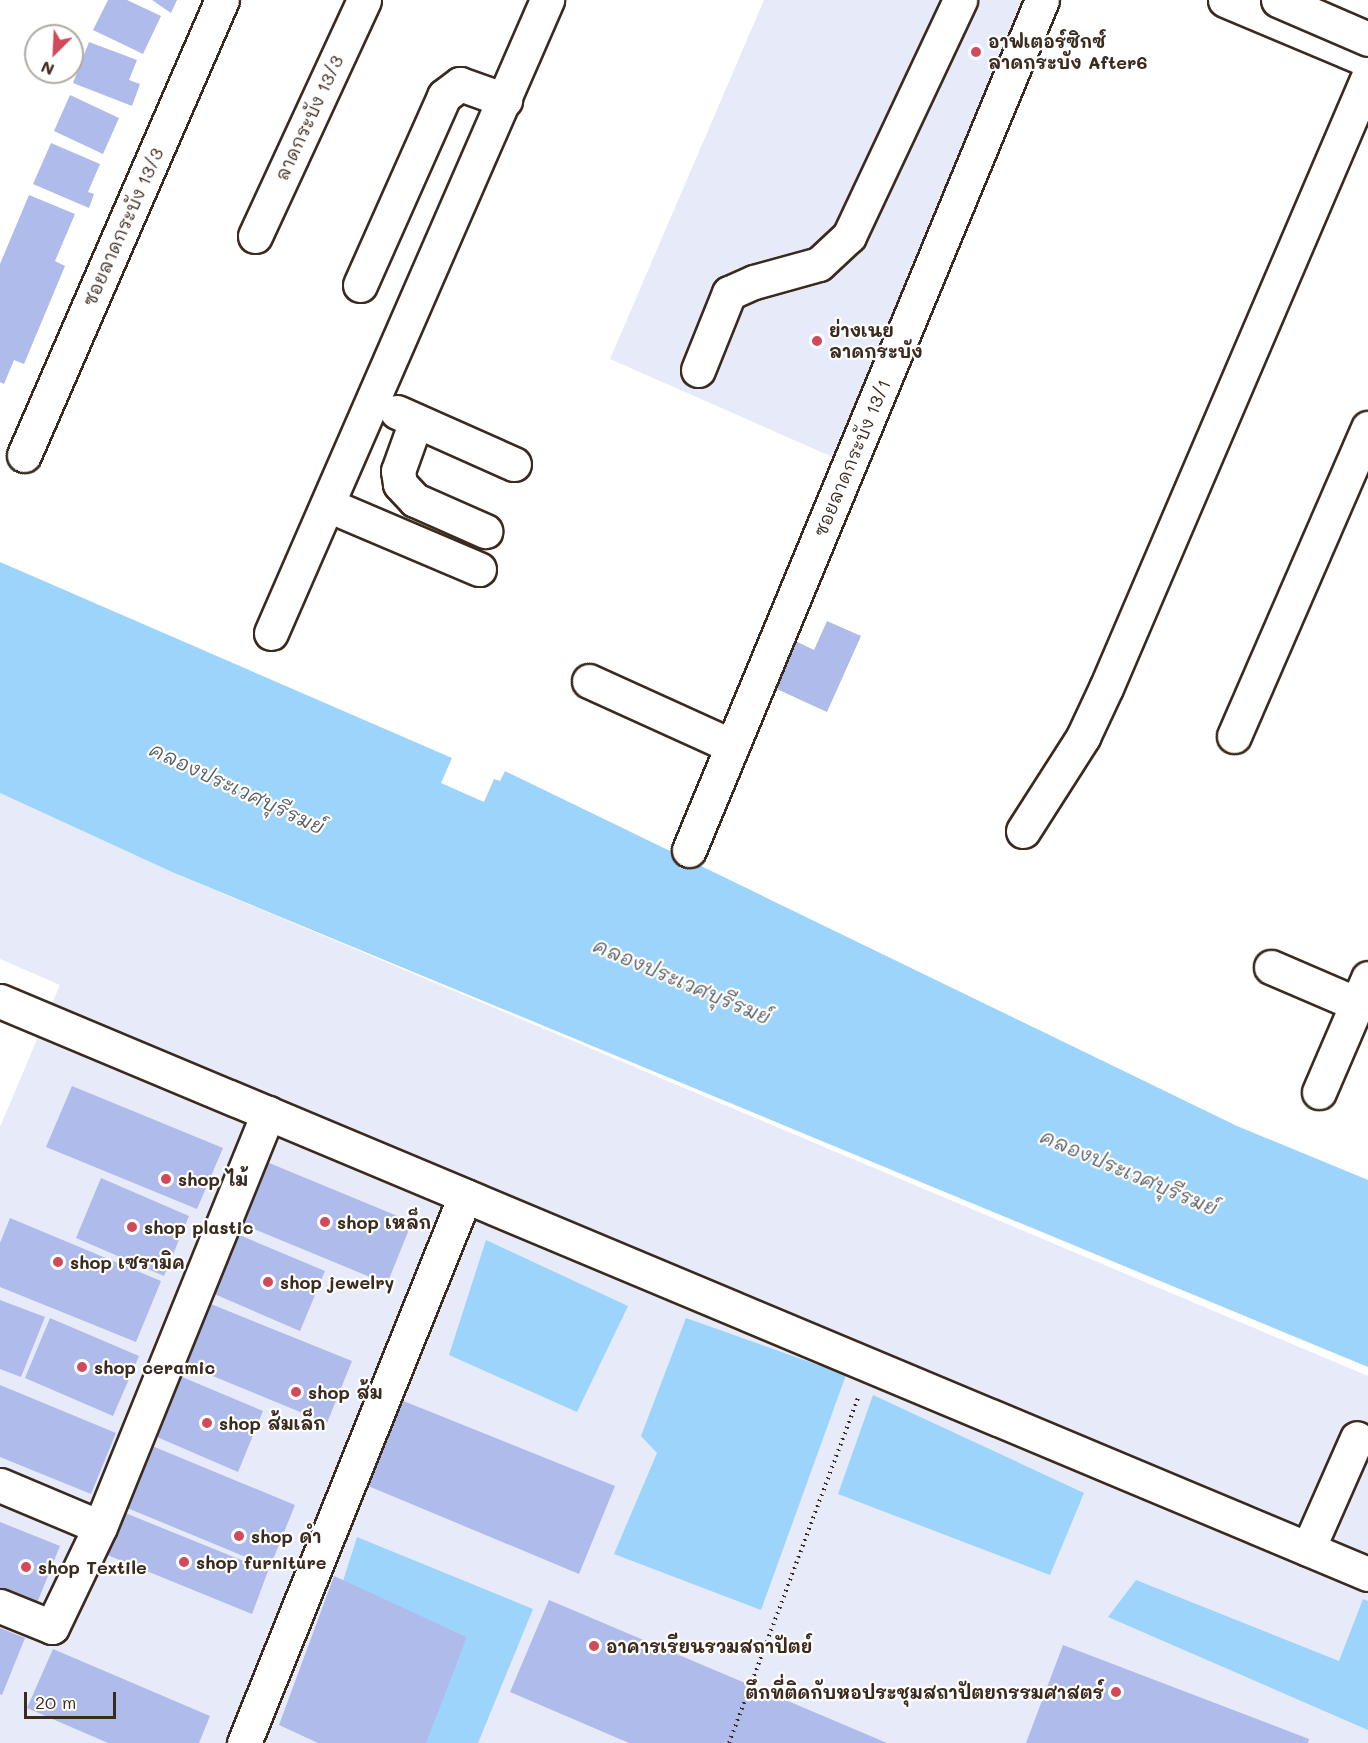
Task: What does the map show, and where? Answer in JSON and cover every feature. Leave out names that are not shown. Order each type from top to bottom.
[{"type":"street","name":"ซอยลาดกระบัง 13/3","points":[[24,455],[222,0]]},
{"type":"street","name":"ลาดกระบัง 13/3","points":[[255,236],[364,0]]},
{"type":"street","points":[[271,633],[547,0]]},
{"type":"street","points":[[698,370],[729,293],[754,282],[819,264],[849,236],[960,0]]},
{"type":"street","name":"ซอยลาดกระบัง 13/1","points":[[689,850],[1042,0]]},
{"type":"street","points":[[1225,0],[1359,49]]},
{"type":"street","points":[[1278,0],[1359,49]]},
{"type":"street","points":[[1314,0],[1359,49]]},
{"type":"street","points":[[1023,831],[1060,776],[1106,688],[1368,77]]},
{"type":"street","points":[[360,285],[444,96],[460,84],[505,100]]},
{"type":"street","points":[[373,401],[514,464]]},
{"type":"street","points":[[416,420],[398,471],[400,484],[415,500],[485,531]]},
{"type":"street","points":[[1234,736],[1368,428]]},
{"type":"street","points":[[328,504],[479,569]]},
{"type":"street","points":[[589,681],[732,746]]},
{"type":"street","points":[[1271,967],[1361,1007],[1319,1092]]},
{"type":"street","points":[[0,1001],[1308,1549],[1365,1565]]},
{"type":"street","points":[[0,1606],[52,1627],[100,1527],[268,1113]]},
{"type":"street","points":[[244,1743],[465,1196]]},
{"type":"street","points":[[1308,1549],[1357,1438]]},
{"type":"street","points":[[0,1485],[100,1527]]},
{"type":"path","points":[[729,1743],[870,1366]]},
{"type":"shaded area","points":[[764,0],[1036,0],[837,459],[610,359]]},
{"type":"shaded area","points":[[0,793],[172,872],[1368,1376],[1368,1743],[0,1743],[0,1127],[60,985],[0,959]]},
{"type":"water","name":"คลองประเวศบุรีรมย์","points":[[0,562],[452,758],[441,783],[484,802],[494,779],[500,781],[505,771],[1237,1126],[1368,1180],[1368,1367],[172,872],[0,793]]},
{"type":"water","points":[[486,1240],[628,1306],[577,1412],[449,1355]]},
{"type":"water","points":[[686,1318],[846,1375],[761,1610],[614,1554],[657,1453],[641,1436]]},
{"type":"water","points":[[873,1395],[1084,1493],[1050,1575],[838,1494]]},
{"type":"water","points":[[357,1537],[533,1609],[478,1743],[424,1743],[467,1637],[343,1581]]},
{"type":"water","points":[[1136,1580],[1339,1661],[1363,1599],[1368,1601],[1368,1730],[1108,1617]]},
{"type":"building","points":[[108,0],[127,0],[161,16],[143,54],[93,30]]},
{"type":"building","points":[[152,0],[177,0],[171,13]]},
{"type":"building","points":[[89,42],[137,60],[129,80],[140,84],[132,106],[76,84],[84,84],[84,55]]},
{"type":"building","points":[[70,95],[119,118],[103,154],[54,131]]},
{"type":"building","points":[[51,143],[100,164],[88,192],[94,194],[89,208],[33,184]]},
{"type":"building","points":[[29,195],[75,214],[55,261],[65,266],[24,364],[14,360],[4,384],[0,382],[0,264]]},
{"type":"building","points":[[827,621],[861,636],[827,712],[768,685],[789,638],[814,650]]},
{"type":"building","name":"shop ไม้","points":[[72,1086],[223,1148],[197,1209],[46,1147]]},
{"type":"building","name":"shop เหล็ก","points":[[262,1160],[412,1222],[387,1284],[237,1222]]},
{"type":"building","name":"shop plastic","points":[[101,1178],[189,1216],[164,1276],[76,1238]]},
{"type":"building","name":"shop เซรามิค","points":[[10,1218],[161,1281],[136,1342],[0,1287],[0,1243]]},
{"type":"building","name":"shop jewelry","points":[[237,1234],[325,1271],[300,1331],[212,1293]]},
{"type":"building","points":[[0,1300],[45,1317],[21,1377],[0,1369]]},
{"type":"building","name":"shop ส้ม","points":[[201,1300],[352,1361],[327,1423],[176,1361]]},
{"type":"building","name":"shop ceramic","points":[[50,1318],[139,1356],[113,1416],[25,1378]]},
{"type":"building","name":"shop ส้มเล็ก","points":[[175,1374],[263,1411],[238,1472],[150,1434]]},
{"type":"building","points":[[0,1385],[116,1433],[91,1494],[0,1457]]},
{"type":"building","points":[[396,1398],[615,1486],[579,1574],[361,1483]]},
{"type":"building","name":"shop ดำ","points":[[145,1443],[295,1505],[270,1567],[120,1505]]},
{"type":"building","name":"shop furniture","points":[[118,1510],[268,1571],[252,1614],[100,1552]]},
{"type":"building","name":"shop Textile","points":[[0,1522],[60,1546],[37,1603],[0,1588]]},
{"type":"building","points":[[334,1576],[467,1637],[426,1743],[318,1743],[279,1725]]},
{"type":"building","name":"อาคารเรียนรวมสถาปัตย์","points":[[549,1600],[887,1743],[629,1743],[510,1692]]},
{"type":"building","points":[[0,1628],[25,1638],[2,1695],[0,1694]]},
{"type":"building","name":"ตึกที่ติดกับหอประชุมสถาปัตยกรรมศาสตร์","points":[[1063,1645],[1309,1739],[1308,1743],[1026,1743]]},
{"type":"building","points":[[53,1649],[210,1716],[199,1743],[108,1743],[27,1708]]},
{"type":"place","name":"อาฟเตอร์ซิกซ์ ลาดกระบัง After6","points":[[976,52]]},
{"type":"place","name":"ย่างเนย ลาดกระบัง","points":[[817,341]]},
{"type":"place","name":"shop ไม้","points":[[166,1179]]},
{"type":"place","name":"shop เหล็ก","points":[[325,1222]]},
{"type":"place","name":"shop plastic","points":[[132,1227]]},
{"type":"place","name":"shop เซรามิค","points":[[58,1262]]},
{"type":"place","name":"shop jewelry","points":[[268,1282]]},
{"type":"place","name":"shop ceramic","points":[[82,1367]]},
{"type":"place","name":"shop ส้ม","points":[[296,1392]]},
{"type":"place","name":"shop ส้มเล็ก","points":[[207,1423]]},
{"type":"place","name":"shop ดำ","points":[[239,1536]]},
{"type":"place","name":"shop furniture","points":[[184,1562]]},
{"type":"place","name":"shop Textile","points":[[26,1567]]},
{"type":"place","name":"อาคารเรียนรวมสถาปัตย์","points":[[594,1646]]},
{"type":"place","name":"ตึกที่ติดกับหอประชุมสถาปัตยกรรมศาสตร์","points":[[1116,1692]]}]
